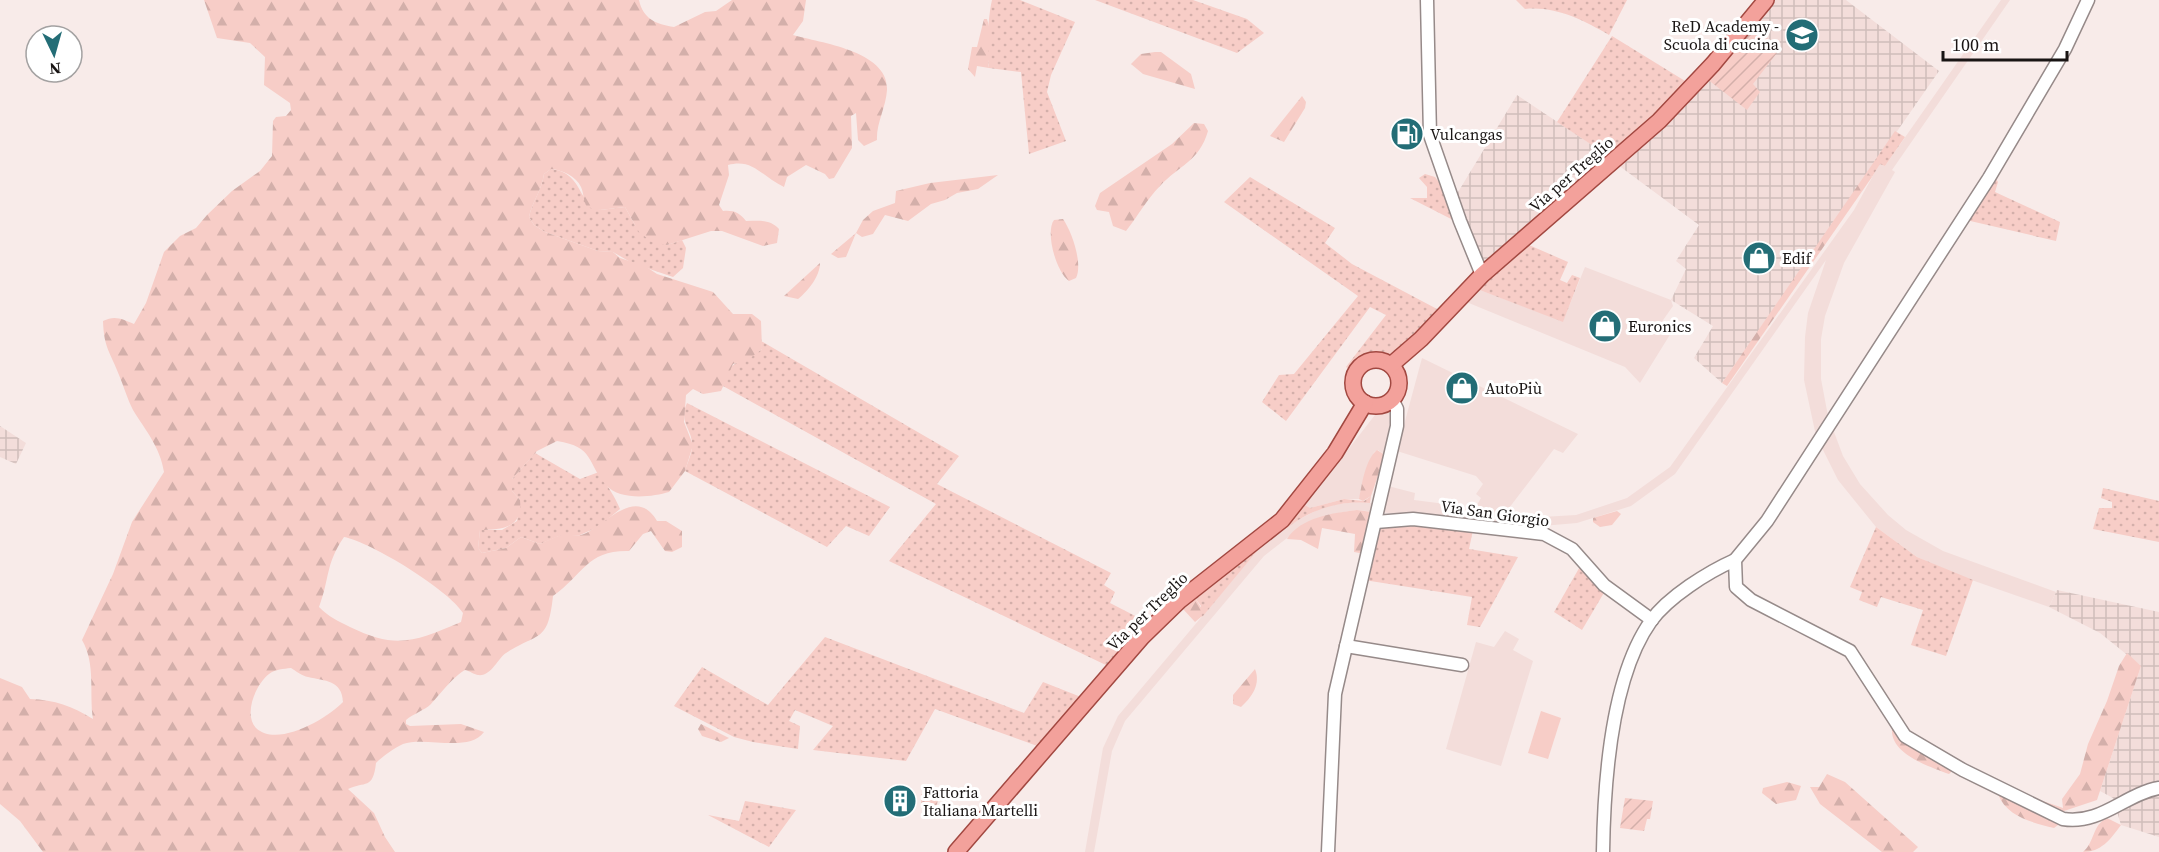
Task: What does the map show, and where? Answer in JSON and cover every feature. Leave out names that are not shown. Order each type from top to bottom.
[{"type":"main road","name":"Via per Treglio","points":[[1391,365],[1421,339],[1482,275],[1659,121],[1713,64],[1766,0]]},
{"type":"main road","points":[[1371,360],[1385,361],[1391,365],[1397,374],[1399,384],[1392,399],[1382,405],[1365,403],[1355,393],[1353,387],[1353,380],[1359,367],[1371,360]]},
{"type":"main road","name":"Via per Treglio","points":[[956,852],[1142,637],[1185,596],[1282,520],[1335,453],[1365,403]]},
{"type":"street","points":[[1427,0],[1430,135],[1482,275]]},
{"type":"street","points":[[1603,852],[1604,789],[1619,701],[1640,640],[1652,620],[1703,575],[1735,560],[1767,521],[1989,178],[2065,49],[2088,0]]},
{"type":"street","points":[[1328,852],[1335,694],[1376,522],[1398,417],[1392,399]]},
{"type":"street","name":"Via San Giorgio","points":[[1376,522],[1413,519],[1544,534],[1572,549],[1604,585],[1652,620]]},
{"type":"street","points":[[1735,560],[1736,587],[1751,600],[1850,651],[1905,736],[1963,770],[2063,819],[2077,821],[2116,808],[2159,788]]},
{"type":"street","points":[[1346,646],[1462,665]]},
{"type":"shaded area","points":[[1773,0],[1846,0],[1939,71],[1722,383],[1694,358],[1713,326],[1671,300],[1686,269],[1676,261],[1699,225],[1618,165]]},
{"type":"shaded area","points":[[2001,0],[2010,0],[1892,170],[1895,172],[1844,263],[1825,316],[1821,339],[1821,379],[1828,416],[1843,456],[1860,484],[1888,515],[1906,530],[1943,551],[2056,592],[2049,607],[1960,576],[1917,557],[1876,527],[1838,480],[1816,436],[1804,380],[1808,313],[1826,260],[1675,474],[1631,506],[1577,523],[1542,526],[1355,510],[1328,515],[1300,528],[1264,556],[1125,721],[1112,751],[1094,852],[1085,852],[1103,748],[1118,716],[1258,550],[1296,521],[1325,506],[1355,502],[1384,504],[1388,486],[1415,493],[1414,500],[1469,507],[1472,503],[1477,505],[1481,498],[1476,494],[1483,484],[1476,476],[1397,451],[1422,358],[1578,434],[1563,453],[1554,449],[1506,512],[1542,517],[1576,515],[1627,498],[1670,467],[1854,210],[1880,163],[1885,166]]},
{"type":"shaded area","points":[[1517,95],[1610,157],[1548,207],[1484,269],[1455,197]]},
{"type":"shaded area","points":[[1585,267],[1671,300],[1673,306],[1661,323],[1671,333],[1640,383],[1625,367],[1464,301],[1477,289],[1563,321]]},
{"type":"shaded area","points":[[1389,404],[1394,410],[1385,455],[1378,450],[1374,452],[1359,499],[1344,499],[1310,508],[1305,505],[1382,406]]},
{"type":"shaded area","points":[[0,426],[26,443],[16,464],[0,457]]},
{"type":"shaded area","points":[[2057,590],[2159,612],[2159,837],[2121,825],[2113,798],[2100,791],[2141,666],[2100,633],[2049,607]]},
{"type":"shaded area","points":[[1505,631],[1519,639],[1513,650],[1533,661],[1501,766],[1446,749],[1476,642],[1494,647]]},
{"type":"green space","points":[[204,0],[639,0],[644,12],[651,20],[674,27],[705,12],[716,11],[732,0],[806,0],[803,21],[793,35],[851,51],[877,66],[885,77],[887,90],[877,140],[864,146],[858,140],[856,113],[851,116],[852,148],[834,178],[829,179],[825,174],[806,165],[787,177],[784,187],[751,166],[737,163],[728,165],[729,175],[719,205],[723,211],[736,213],[746,221],[764,221],[776,226],[779,229],[777,243],[763,246],[722,231],[711,231],[667,245],[652,242],[639,232],[625,207],[600,210],[587,207],[579,183],[572,177],[564,172],[551,169],[544,174],[529,217],[534,225],[545,232],[598,251],[613,252],[620,258],[645,266],[657,274],[713,292],[733,314],[752,314],[761,321],[762,349],[749,359],[733,364],[721,391],[703,394],[693,389],[686,395],[684,422],[693,445],[685,471],[669,492],[645,496],[619,494],[606,485],[584,451],[557,441],[537,451],[512,479],[512,491],[520,500],[518,517],[509,526],[480,530],[478,548],[482,553],[506,548],[521,537],[540,544],[562,535],[581,535],[618,512],[639,506],[648,510],[657,521],[666,521],[682,531],[682,547],[672,552],[665,551],[651,531],[643,534],[629,551],[615,552],[595,559],[553,596],[548,622],[540,634],[503,655],[483,675],[465,670],[428,706],[406,720],[406,724],[410,726],[461,724],[484,732],[468,742],[403,744],[376,763],[375,772],[370,781],[348,789],[374,813],[395,852],[43,852],[20,821],[0,804],[0,678],[22,687],[30,699],[63,704],[93,719],[91,669],[82,640],[113,574],[132,522],[164,472],[156,447],[133,410],[108,350],[103,321],[115,318],[134,324],[146,303],[164,252],[180,236],[196,228],[232,191],[260,171],[272,156],[273,121],[276,117],[286,116],[291,110],[290,103],[264,85],[265,57],[250,43],[217,38]],"holes":[[[344,537],[390,557],[426,580],[455,603],[463,613],[461,622],[418,638],[394,641],[366,634],[326,614],[319,607],[331,564]],[[291,668],[304,676],[336,685],[340,689],[343,702],[326,716],[301,729],[276,735],[265,733],[256,728],[252,722],[251,707],[256,692],[269,674]]]},
{"type":"green space","points":[[992,0],[1020,0],[1075,22],[1051,75],[1047,92],[1066,141],[1029,154],[1021,72],[989,68],[988,34]]},
{"type":"green space","points":[[1095,0],[1193,0],[1247,19],[1264,33],[1237,53]]},
{"type":"green space","points":[[1516,0],[1627,0],[1609,35],[1579,19],[1558,12],[1525,9]]},
{"type":"green space","points":[[984,19],[987,19],[989,32],[989,68],[977,66],[975,77],[968,69],[972,47],[977,47]]},
{"type":"green space","points":[[1752,25],[1780,49],[1753,84],[1760,92],[1747,110],[1707,79]]},
{"type":"green space","points":[[1612,36],[1690,84],[1610,157],[1557,122]]},
{"type":"green space","points":[[1161,52],[1191,74],[1195,89],[1143,74],[1131,64],[1141,54]]},
{"type":"green space","points":[[1302,96],[1306,102],[1305,108],[1284,142],[1270,136]]},
{"type":"green space","points":[[1194,123],[1204,124],[1208,131],[1199,150],[1155,191],[1126,231],[1113,226],[1109,212],[1097,210],[1095,206],[1100,193],[1172,144]]},
{"type":"green space","points":[[1895,131],[1905,137],[1885,166],[1880,164],[1872,177],[1867,172]]},
{"type":"green space","points":[[551,169],[570,177],[585,198],[600,210],[625,207],[635,225],[667,245],[682,240],[686,248],[683,268],[673,277],[632,263],[613,252],[598,251],[545,232],[534,225],[529,217],[530,212],[544,174]]},
{"type":"green space","points":[[1867,172],[1872,177],[1727,386],[1722,383]]},
{"type":"green space","points":[[1425,174],[1435,177],[1443,187],[1455,221],[1410,198],[1427,198],[1427,187],[1419,178]]},
{"type":"green space","points":[[998,175],[978,189],[957,193],[931,204],[908,221],[885,215],[873,234],[862,237],[856,233],[863,220],[873,211],[895,203],[896,191],[930,183]]},
{"type":"green space","points":[[1994,176],[1998,182],[1995,192],[2060,222],[2056,241],[1966,220]]},
{"type":"green space","points":[[1250,177],[1335,228],[1325,243],[1352,264],[1437,309],[1418,336],[1404,350],[1390,356],[1364,358],[1350,370],[1346,367],[1386,315],[1370,307],[1286,421],[1262,402],[1279,375],[1294,374],[1358,296],[1224,202]]},
{"type":"green space","points":[[1063,219],[1073,240],[1078,265],[1076,278],[1069,281],[1056,261],[1051,242],[1054,220]]},
{"type":"green space","points":[[856,233],[846,257],[838,258],[831,254]]},
{"type":"green space","points":[[1529,245],[1568,262],[1560,280],[1567,283],[1572,275],[1580,278],[1563,322],[1477,289]]},
{"type":"green space","points":[[820,263],[816,278],[802,296],[798,299],[784,296]]},
{"type":"green space","points":[[761,341],[959,456],[937,484],[1111,573],[1104,585],[1115,592],[1110,603],[1147,622],[1110,667],[889,561],[936,504],[723,386],[730,368],[762,349]]},
{"type":"green space","points":[[687,403],[890,507],[869,536],[846,526],[827,547],[685,471],[692,446],[684,416]]},
{"type":"green space","points":[[1377,450],[1385,455],[1371,496],[1363,501],[1359,499],[1365,473]]},
{"type":"green space","points":[[535,453],[580,479],[599,472],[620,509],[598,527],[580,535],[559,536],[540,544],[521,537],[506,548],[482,553],[478,548],[480,530],[502,530],[517,521],[520,500],[512,491],[512,479]]},
{"type":"green space","points":[[2103,488],[2159,501],[2159,542],[2093,529],[2099,508],[2112,508],[2112,502],[2101,498]]},
{"type":"green space","points":[[1371,496],[1370,503],[1347,503],[1324,508],[1303,517],[1283,531],[1305,505],[1310,508],[1344,499],[1364,501]]},
{"type":"green space","points":[[1357,510],[1372,512],[1365,554],[1354,552],[1355,534],[1322,528],[1318,549],[1301,540],[1287,539],[1300,526],[1318,517]]},
{"type":"green space","points":[[1617,511],[1621,514],[1612,525],[1600,527],[1593,522],[1593,518]]},
{"type":"green space","points":[[1399,523],[1473,530],[1469,549],[1518,557],[1480,627],[1467,625],[1472,597],[1364,580],[1378,530]]},
{"type":"green space","points":[[1876,527],[1917,557],[1973,580],[1946,656],[1911,645],[1923,610],[1881,597],[1877,607],[1859,600],[1862,592],[1850,587]]},
{"type":"green space","points":[[1258,550],[1201,617],[1201,606],[1195,598]]},
{"type":"green space","points":[[1582,563],[1605,591],[1582,630],[1554,612]]},
{"type":"green space","points":[[1195,598],[1202,609],[1201,617],[1195,622],[1183,609]]},
{"type":"green space","points":[[825,637],[1024,713],[1043,682],[1081,697],[1040,747],[935,709],[906,761],[813,750],[833,726],[795,710],[789,721],[800,726],[798,749],[734,737],[674,706],[702,667],[768,705]]},
{"type":"green space","points":[[2127,653],[2141,666],[2097,800],[2058,813],[2058,825],[2054,828],[2029,821],[2007,808],[1998,794],[2008,789],[2063,808],[2062,799],[2080,774],[2088,744],[2119,666]]},
{"type":"green space","points":[[1255,669],[1257,680],[1252,695],[1241,707],[1233,704],[1233,695]]},
{"type":"green space","points":[[1541,711],[1561,718],[1548,759],[1528,753]]},
{"type":"green space","points":[[701,724],[729,738],[721,742],[702,736],[698,729]]},
{"type":"green space","points":[[1892,729],[1900,737],[1954,769],[1949,774],[1913,758],[1897,746]]},
{"type":"green space","points":[[1827,774],[1845,782],[1918,847],[1913,852],[1882,852],[1820,804],[1810,787],[1819,787]]},
{"type":"green space","points":[[1787,782],[1801,786],[1796,800],[1776,804],[1762,793],[1763,788]]},
{"type":"green space","points":[[921,794],[938,797],[936,814],[930,814],[929,809],[921,806]]},
{"type":"green space","points":[[1625,798],[1653,801],[1650,819],[1647,819],[1644,831],[1620,828]]},
{"type":"green space","points":[[745,801],[796,810],[769,847],[708,815],[739,821]]},
{"type":"green space","points":[[2107,818],[2121,825],[2100,847],[2083,852],[2096,829]]},
{"type":"place","name":"ReD Academy - Scuola di cucina","points":[[1802,35]]},
{"type":"place","name":"Vulcangas","points":[[1407,134]]},
{"type":"place","name":"Edif","points":[[1759,258]]},
{"type":"place","name":"Euronics","points":[[1605,326]]},
{"type":"place","name":"AutoPiù","points":[[1462,388]]},
{"type":"place","name":"Fattoria Italiana Martelli","points":[[900,801]]}]
